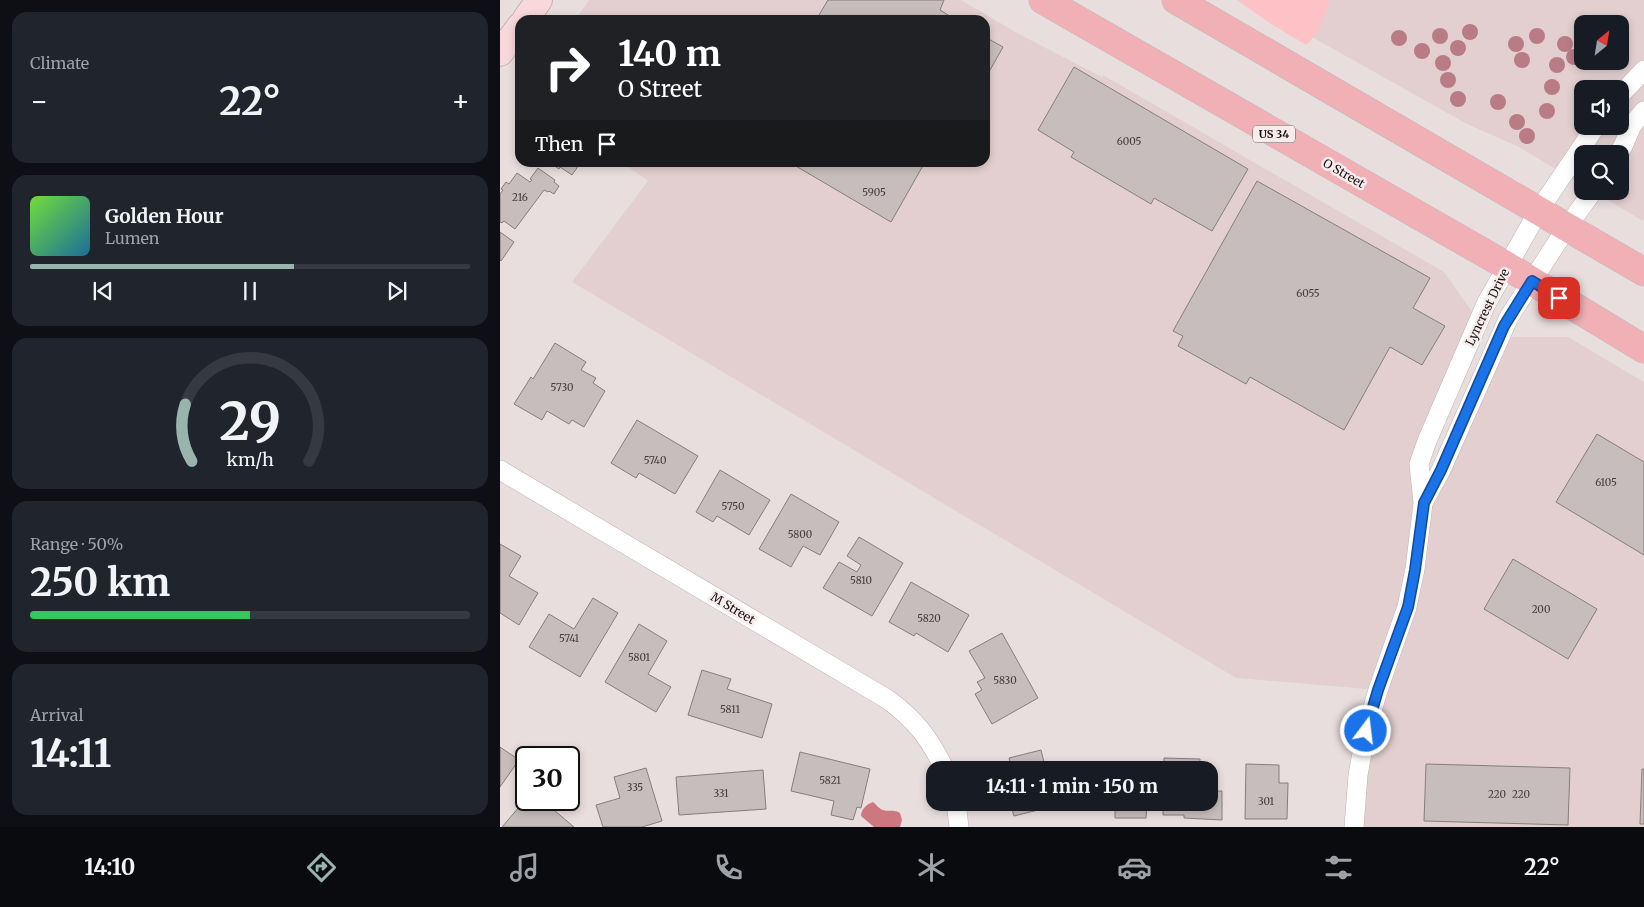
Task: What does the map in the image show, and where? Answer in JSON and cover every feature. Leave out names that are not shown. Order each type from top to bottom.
[{"type":"main road","points":[[528,15],[539,0]]},
{"type":"main road","name":"O Street","points":[[1043,0],[1532,281],[1644,349]]},
{"type":"main road","points":[[1176,0],[1644,272]]},
{"type":"street","points":[[1629,86],[1644,70]]},
{"type":"street","points":[[1623,145],[1632,125],[1644,111]]},
{"type":"street","points":[[1627,145],[1644,131]]},
{"type":"street","name":"Lyncrest Drive","points":[[1354,827],[1355,800],[1362,752],[1378,690],[1408,607],[1415,570],[1424,503],[1419,464],[1478,320],[1506,266],[1539,210],[1590,135]]},
{"type":"street","name":"Lyncrest Drive","points":[[1424,503],[1441,470],[1504,326],[1567,226],[1586,200]]},
{"type":"street","name":"M Street","points":[[500,470],[887,699],[902,710],[919,727],[940,761]]},
{"type":"street","points":[[957,811],[959,827]]},
{"type":"shaded area","points":[[589,0],[961,0],[987,15],[578,15]]},
{"type":"shaded area","points":[[1237,0],[1329,0],[1315,36],[1306,45],[1271,24]]},
{"type":"shaded area","points":[[1246,0],[1644,0],[1643,221],[1608,200],[1629,200],[1629,145],[1574,145],[1574,180],[1519,147],[1467,124]]},
{"type":"shaded area","points":[[990,17],[1102,77],[1103,75],[1444,272],[1478,320],[1427,441],[1424,502],[1499,337],[1568,337],[1644,382],[1644,827],[1354,827],[1378,690],[1236,678],[572,282],[648,181],[629,167],[990,167]]},
{"type":"shaded area","points":[[873,802],[885,811],[900,813],[902,820],[900,827],[874,827],[861,816],[865,807]]},
{"type":"building","points":[[828,0],[944,0],[940,10],[948,15],[819,15]]},
{"type":"building","points":[[990,40],[1003,47],[990,70]]},
{"type":"building","points":[[1074,67],[1248,169],[1212,231],[1154,198],[1151,204],[1071,157],[1074,152],[1038,130]]},
{"type":"building","points":[[560,167],[578,167],[572,175]]},
{"type":"building","points":[[798,167],[922,167],[891,222]]},
{"type":"building","points":[[538,168],[555,180],[554,182],[559,186],[554,194],[544,190],[515,229],[504,221],[500,222],[500,194],[503,190],[501,189],[506,182],[509,184],[517,173],[530,182]]},
{"type":"building","points":[[1257,181],[1430,278],[1413,308],[1445,326],[1422,365],[1390,347],[1344,430],[1250,377],[1246,384],[1178,346],[1183,336],[1173,331]]},
{"type":"building","points":[[500,232],[514,242],[501,261],[500,260]]},
{"type":"building","points":[[555,343],[586,362],[581,370],[596,378],[593,383],[605,391],[584,427],[572,420],[569,424],[547,411],[542,420],[514,404],[531,377],[533,379]]},
{"type":"building","points":[[637,420],[698,456],[675,494],[639,473],[636,478],[611,463]]},
{"type":"building","points":[[1597,434],[1644,462],[1644,555],[1556,502]]},
{"type":"building","points":[[720,470],[770,500],[749,535],[717,516],[713,522],[696,512]]},
{"type":"building","points":[[791,494],[839,522],[820,555],[803,546],[791,567],[759,549]]},
{"type":"building","points":[[859,537],[903,563],[872,616],[823,588],[839,562],[857,572],[861,565],[847,556]]},
{"type":"building","points":[[500,544],[521,556],[509,576],[538,593],[519,625],[500,613]]},
{"type":"building","points":[[1513,559],[1597,609],[1568,659],[1484,609]]},
{"type":"building","points":[[911,582],[969,615],[948,652],[916,633],[914,636],[889,622]]},
{"type":"building","points":[[593,598],[618,613],[580,677],[529,647],[549,614],[574,629]]},
{"type":"building","points":[[639,624],[667,641],[648,674],[671,687],[656,712],[605,682]]},
{"type":"building","points":[[1002,633],[1038,698],[992,724],[975,694],[982,690],[977,682],[985,678],[969,651]]},
{"type":"building","points":[[702,670],[731,679],[727,689],[772,704],[762,738],[688,715]]},
{"type":"building","points":[[500,747],[515,757],[515,766],[500,787]]},
{"type":"building","points":[[1041,750],[1044,761],[1010,761],[1009,758]]},
{"type":"building","points":[[800,752],[870,769],[861,808],[857,807],[853,820],[831,815],[834,801],[791,791]]},
{"type":"building","points":[[1164,758],[1200,759],[1200,761],[1164,761]]},
{"type":"building","points":[[1246,764],[1279,765],[1279,783],[1288,783],[1287,819],[1245,819]]},
{"type":"building","points":[[1426,764],[1570,768],[1568,825],[1424,821]]},
{"type":"building","points":[[646,768],[662,821],[642,827],[603,827],[596,805],[620,798],[614,777]]},
{"type":"building","points":[[1642,769],[1644,769],[1644,824],[1640,824]]},
{"type":"building","points":[[763,770],[766,809],[679,815],[676,777]]},
{"type":"building","points":[[1218,791],[1222,791],[1222,820],[1184,818],[1184,815],[1163,815],[1163,811],[1218,811]]},
{"type":"building","points":[[516,811],[555,811],[574,827],[502,827]]},
{"type":"building","points":[[1013,811],[1034,811],[1014,816]]},
{"type":"building","points":[[1115,811],[1146,811],[1146,818],[1115,818]]},
{"type":"route","points":[[1366,731],[1378,690],[1408,607],[1424,503],[1441,470],[1504,326],[1532,281],[1559,298]]}]
